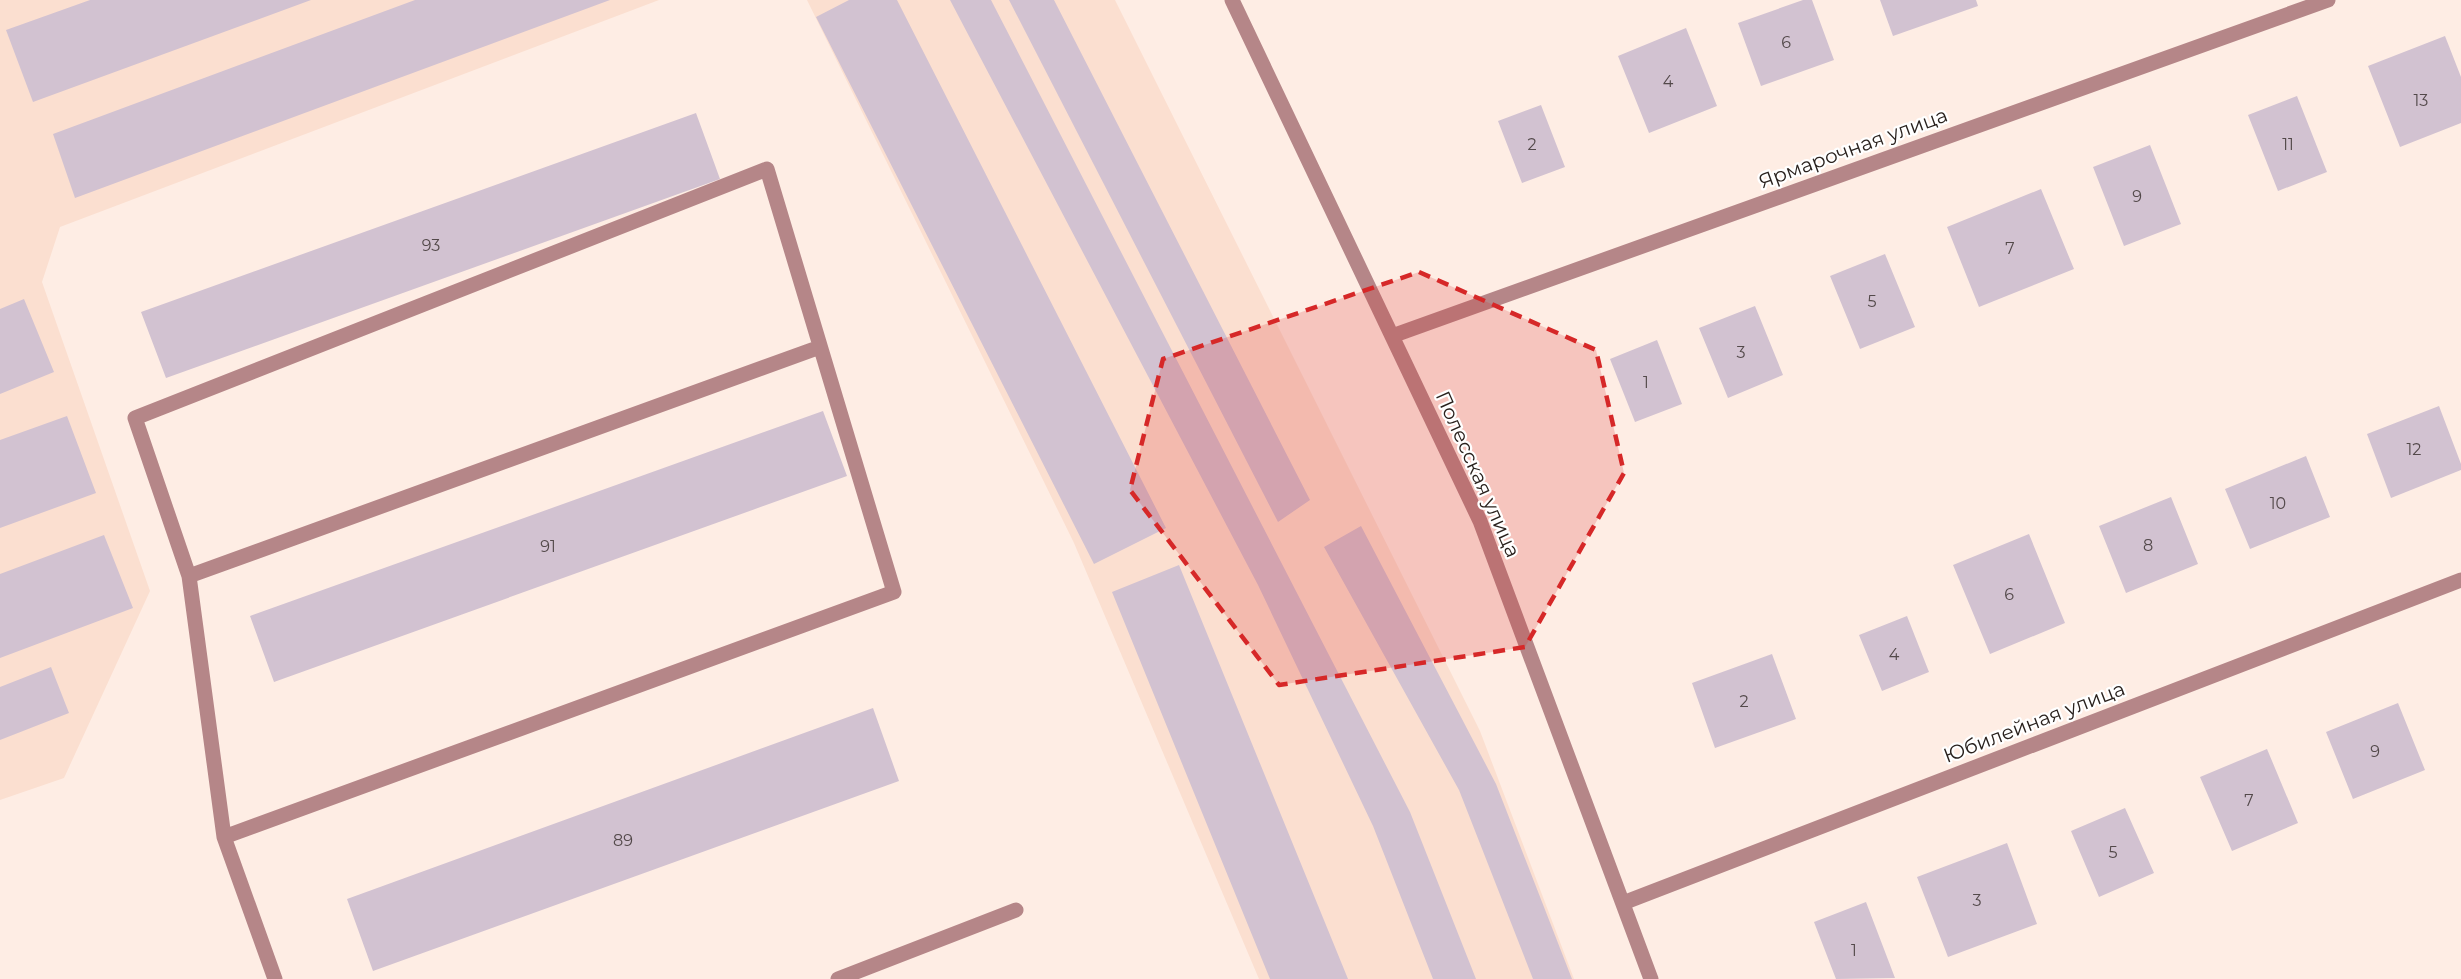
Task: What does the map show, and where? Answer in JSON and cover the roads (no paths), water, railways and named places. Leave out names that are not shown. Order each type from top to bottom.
[{"type":"street","name":"Полесская улица","points":[[1232,0],[1480,521],[1651,979]]},
{"type":"street","name":"Ярмарочная улица","points":[[1392,336],[2328,0]]},
{"type":"street","points":[[224,837],[894,592],[767,169],[135,418],[189,576],[224,837],[275,979]]},
{"type":"street","points":[[189,576],[820,347]]},
{"type":"street","name":"Юбилейная улица","points":[[1623,903],[2461,580]]},
{"type":"street","points":[[838,979],[1016,910]]}]
